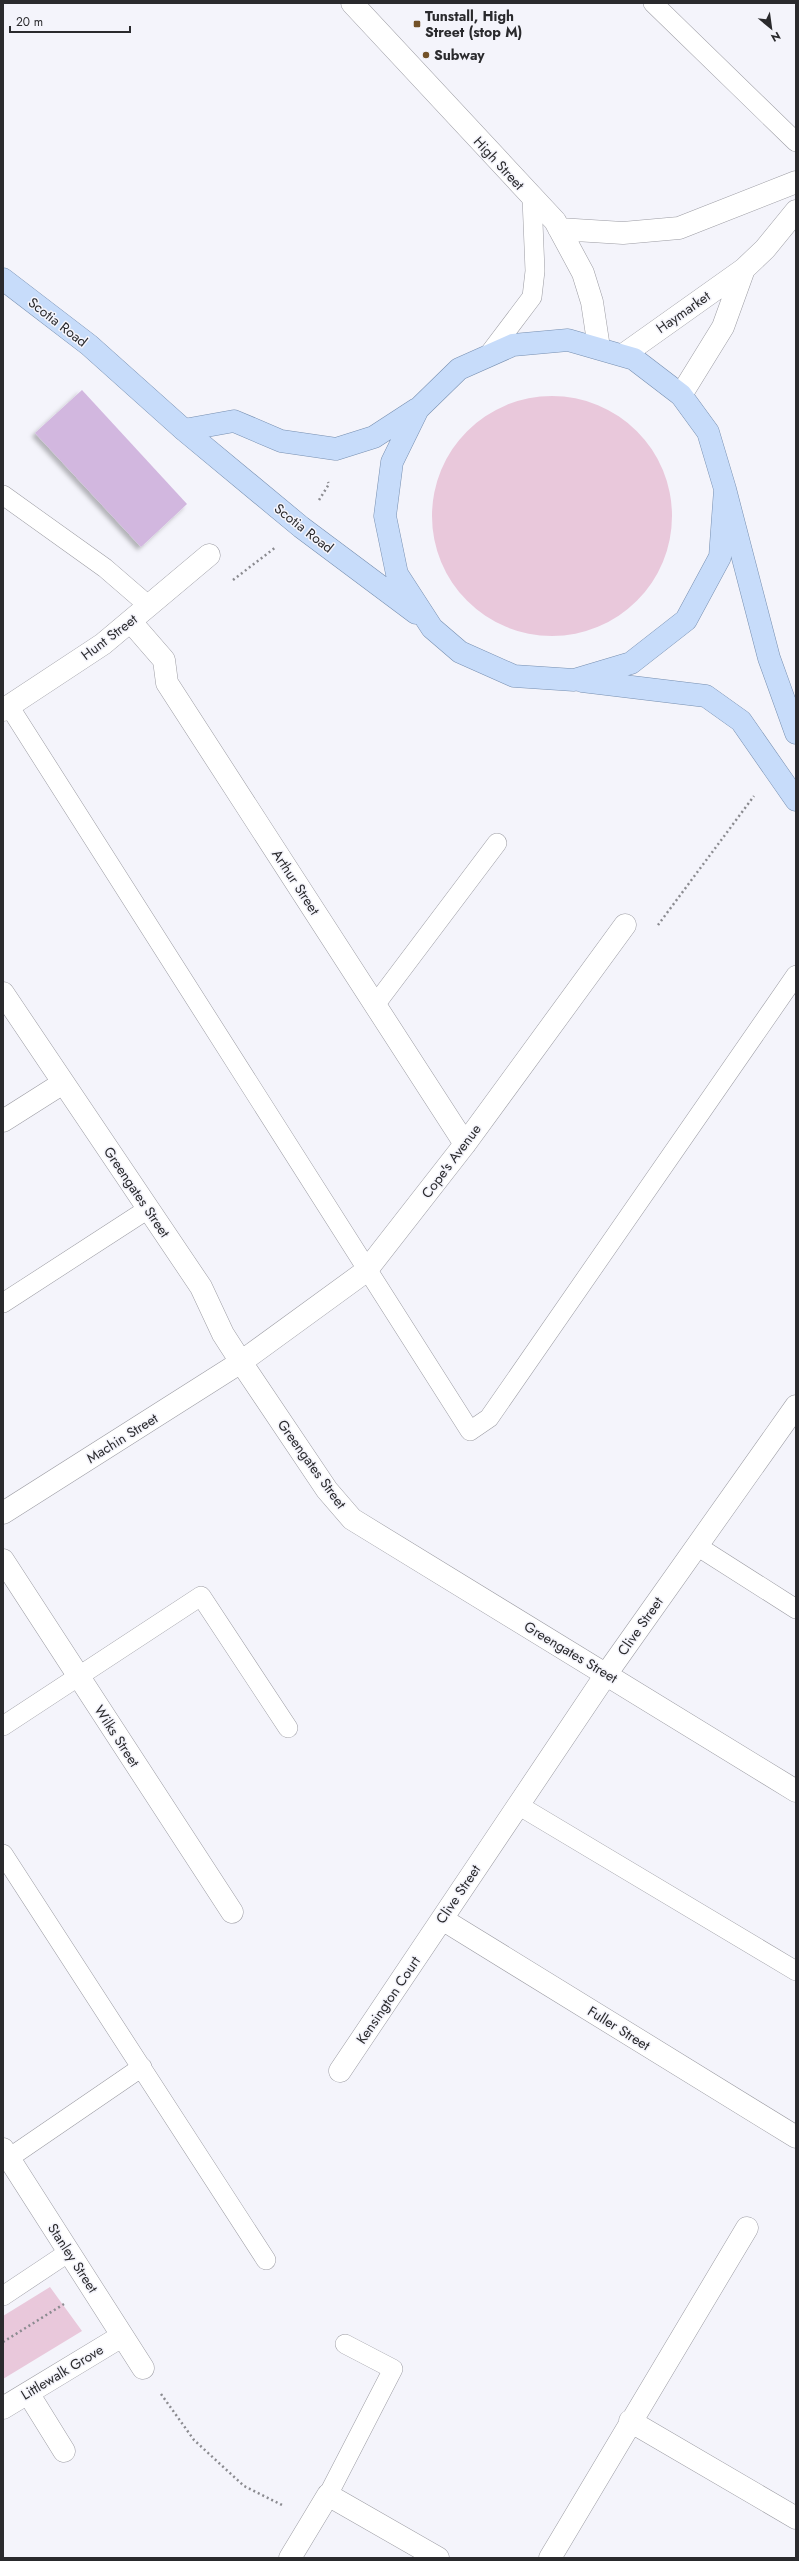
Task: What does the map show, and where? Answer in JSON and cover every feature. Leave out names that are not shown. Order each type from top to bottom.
[{"type":"main road","name":"Scotia Road","points":[[3,279],[89,345],[184,430],[301,527],[428,622]]},
{"type":"main road","points":[[184,430],[234,421],[281,441],[336,449],[374,437],[418,409],[459,369],[513,345],[568,340],[634,359],[681,394],[708,432],[725,489],[769,658],[796,733]]},
{"type":"main road","points":[[418,409],[392,462],[385,516],[397,574],[428,622],[460,652],[514,676],[574,680],[631,663],[686,620],[720,557],[725,489]]},
{"type":"main road","points":[[557,678],[706,696],[741,721],[796,800]]},
{"type":"street","name":"High Street","points":[[352,3],[555,221],[583,273],[592,302],[599,348]]},
{"type":"street","points":[[559,229],[623,233],[679,228],[796,182]]},
{"type":"street","name":"Haymarket","points":[[623,355],[744,269],[765,248],[796,211]]},
{"type":"street","name":"Haymarket","points":[[681,394],[723,327],[744,269]]},
{"type":"street","name":"Hunt Street","points":[[6,708],[104,644],[209,555]]},
{"type":"street","name":"Arthur Street","points":[[131,622],[164,660],[167,683],[465,1144]]},
{"type":"street","name":"Cope's Avenue","points":[[241,1362],[366,1271],[465,1144],[625,925]]},
{"type":"street","name":"Greengates Street","points":[[3,993],[201,1287],[223,1334],[241,1362],[327,1490],[352,1519],[607,1673],[796,1790]]},
{"type":"street","points":[[3,1121],[63,1083]]},
{"type":"street","name":"Machin Street","points":[[3,1513],[241,1362]]},
{"type":"street","name":"Clive Street","points":[[439,1923],[607,1673],[697,1546],[788,1431],[796,1406]]},
{"type":"street","name":"Wilks Street","points":[[3,1560],[232,1912]]},
{"type":"street","name":"Kensington Court","points":[[340,2071],[439,1923]]},
{"type":"street","name":"Fuller Street","points":[[439,1923],[796,2137]]},
{"type":"street","name":"Stanley Street","points":[[6,2154],[143,2368]]},
{"type":"street","points":[[550,2558],[630,2421],[747,2228]]},
{"type":"street","name":"Littlewalk Grove","points":[[3,2408],[122,2336]]},
{"type":"street","points":[[28,2393],[64,2451]]},
{"type":"street","points":[[630,2421],[796,2518]]},
{"type":"street","points":[[290,2558],[328,2496],[438,2558]]},
{"type":"lane","points":[[653,3],[796,142]]},
{"type":"lane","points":[[486,358],[532,297],[535,271],[532,198]]},
{"type":"lane","points":[[3,495],[106,568],[149,606]]},
{"type":"lane","points":[[6,708],[470,1431],[490,1418],[796,975]]},
{"type":"lane","points":[[375,1005],[497,843]]},
{"type":"lane","points":[[3,1303],[148,1209]]},
{"type":"lane","points":[[697,1546],[796,1609]]},
{"type":"lane","points":[[3,1726],[200,1596],[288,1728]]},
{"type":"lane","points":[[518,1805],[796,1971]]},
{"type":"lane","points":[[3,1854],[266,2260]]},
{"type":"lane","points":[[6,2154],[142,2067]]},
{"type":"lane","points":[[3,2296],[69,2252]]},
{"type":"lane","points":[[328,2496],[393,2369],[345,2344]]},
{"type":"path","points":[[625,925],[656,928],[774,770]]},
{"type":"path","points":[[3,2342],[92,2287]]},
{"type":"path","points":[[143,2368],[194,2440],[244,2486],[313,2521]]},
{"type":"shaded area","points":[[540,396],[564,396],[587,401],[609,410],[637,431],[652,449],[663,470],[670,493],[672,516],[670,539],[663,562],[652,583],[637,601],[609,622],[587,631],[564,636],[540,636],[517,631],[495,622],[476,609],[459,592],[446,573],[437,551],[432,528],[432,504],[437,481],[446,459],[459,440],[476,423],[495,410],[517,401]]},
{"type":"shaded area","points":[[50,2287],[82,2331],[3,2379],[3,2316]]},
{"type":"building","points":[[82,390],[187,504],[141,547],[35,433]]},
{"type":"place","name":"Tunstall, High Street (stop M)","points":[[417,24]]},
{"type":"place","name":"Subway","points":[[426,55]]}]
